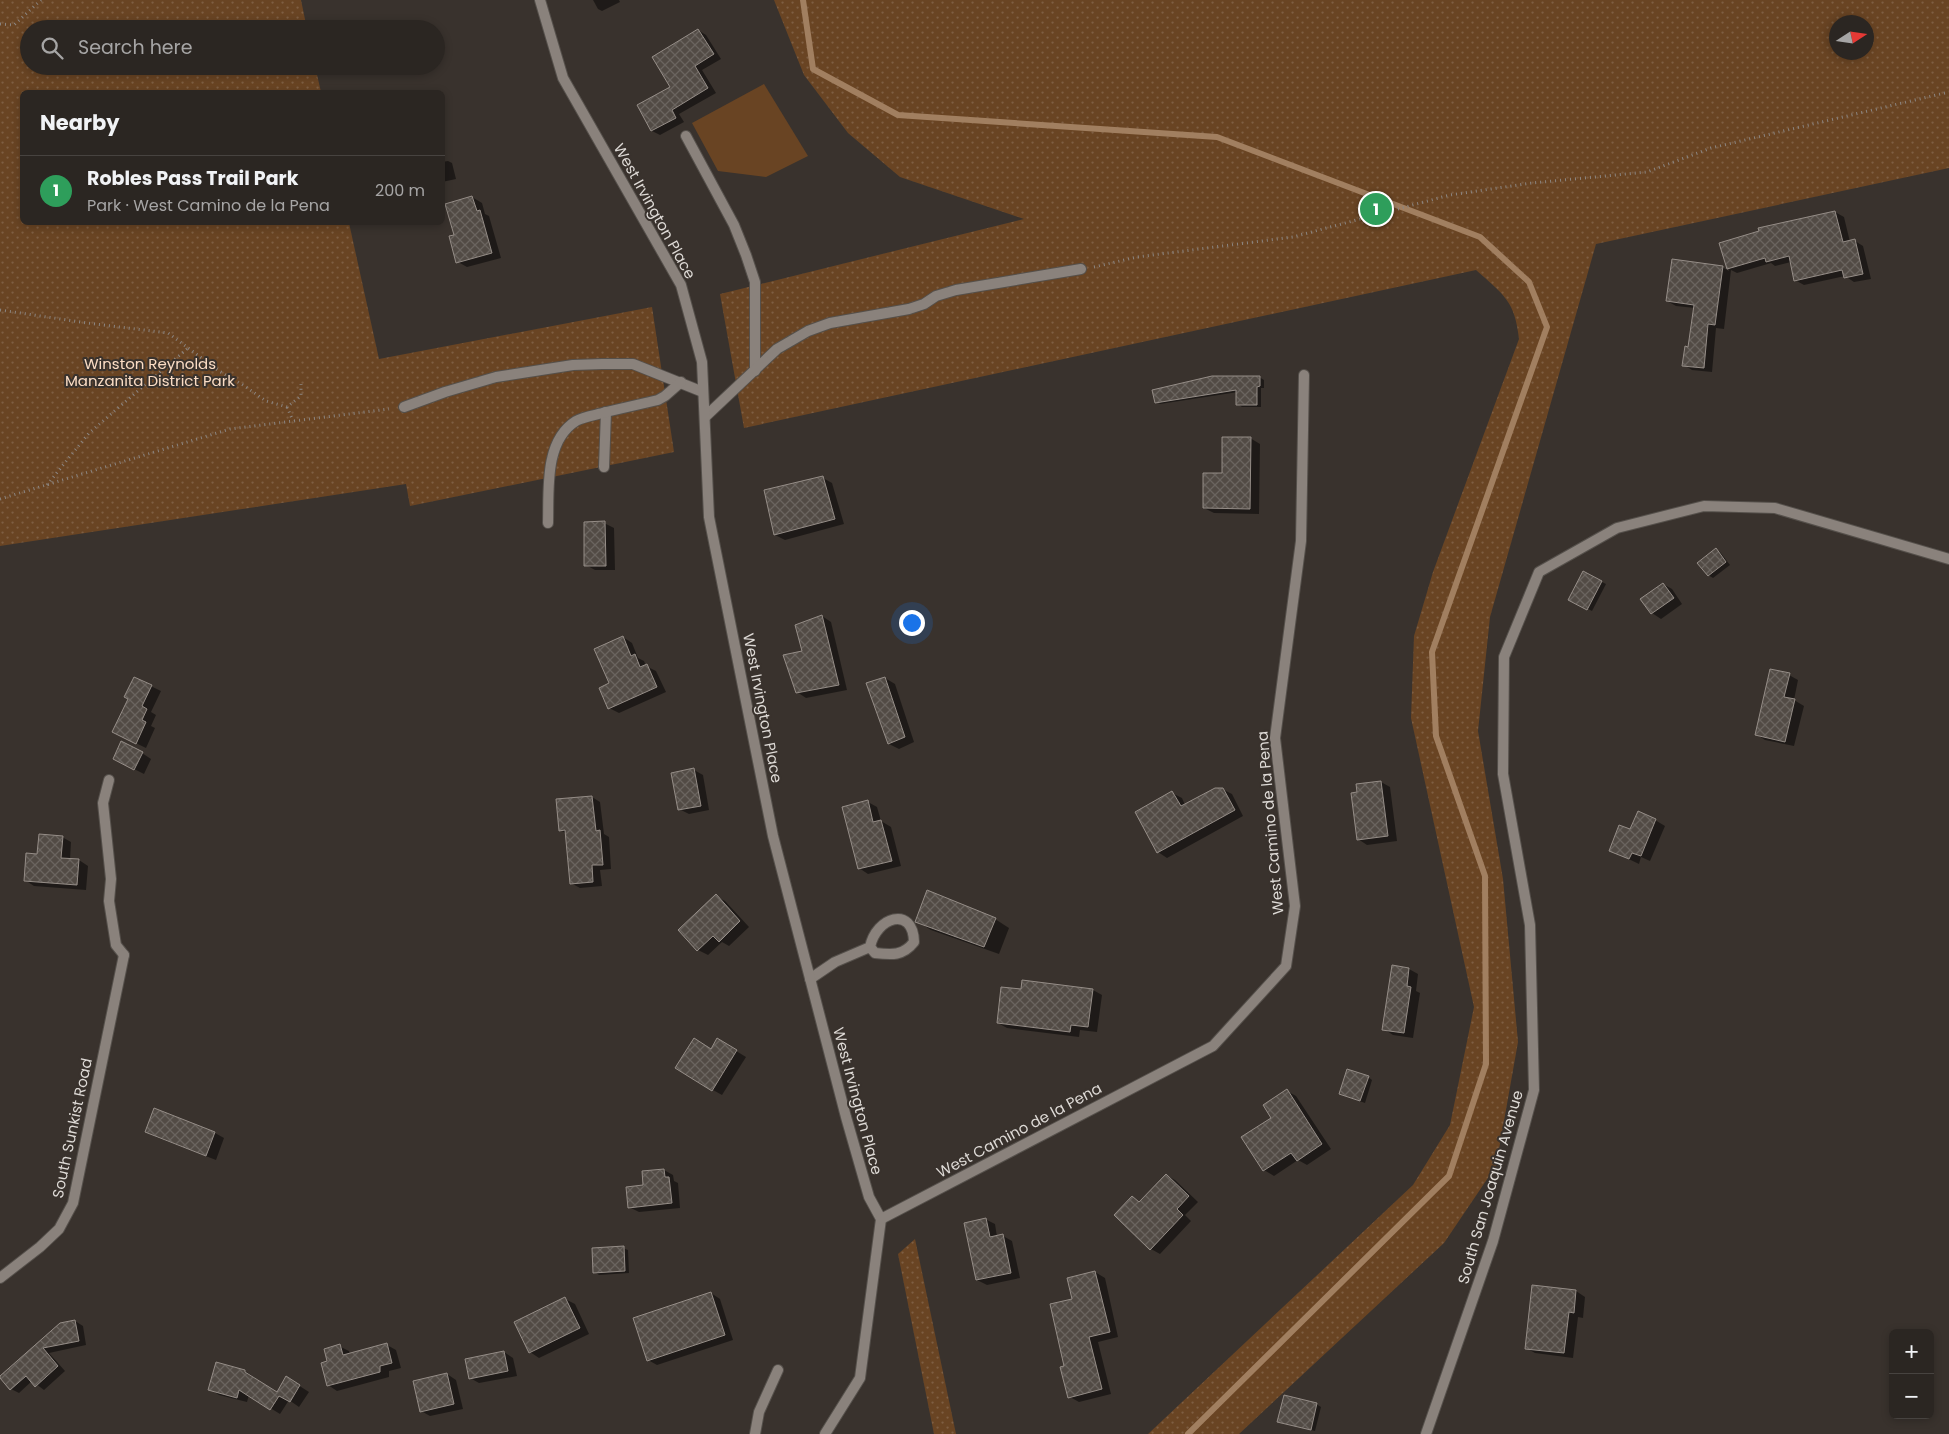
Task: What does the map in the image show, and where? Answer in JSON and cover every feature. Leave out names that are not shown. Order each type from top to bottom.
[{"type":"street","name":"West Irvington Place","points":[[540,0],[563,78],[681,285],[702,362],[709,517],[774,836],[810,979],[869,1197],[882,1219]]},
{"type":"street","points":[[686,136],[734,225],[755,282],[755,370]]},
{"type":"street","points":[[704,417],[778,349],[808,331],[830,323],[909,309],[924,304],[936,296],[956,290],[1081,270]]},
{"type":"street","points":[[404,407],[445,392],[496,377],[573,365],[633,364],[703,392]]},
{"type":"street","name":"West Camino de la Pena","points":[[882,1219],[1213,1046],[1286,966],[1295,906],[1274,738],[1300,541],[1304,375]]},
{"type":"street","points":[[548,523],[549,476],[558,441],[566,430],[577,421],[658,400],[681,382]]},
{"type":"street","points":[[604,466],[606,412]]},
{"type":"street","name":"South San Joaquin Avenue","points":[[1426,1434],[1493,1241],[1534,1090],[1530,925],[1503,774],[1504,657],[1539,572],[1617,528],[1704,506],[1775,508],[1949,560]]},
{"type":"street","name":"South Sunkist Road","points":[[0,1278],[58,1229],[73,1203],[124,955],[116,945],[109,901],[109,860],[103,803],[109,780]]},
{"type":"street","points":[[891,919],[910,924],[914,932],[914,942],[908,950],[899,954],[875,954],[870,947],[876,930],[881,924],[891,919]]},
{"type":"street","points":[[810,979],[835,962],[870,947]]},
{"type":"street","points":[[825,1434],[860,1378],[882,1219]]},
{"type":"street","points":[[755,1434],[759,1412],[778,1370]]},
{"type":"path","points":[[0,24],[14,25],[41,0]]},
{"type":"path","points":[[1081,270],[1137,257],[1292,237],[1450,195],[1532,183],[1648,172],[1711,148],[1949,92]]},
{"type":"path","points":[[0,310],[87,324],[168,333],[219,371],[243,384],[266,401],[287,407],[294,421]]},
{"type":"path","points":[[46,486],[90,433],[188,348]]},
{"type":"path","points":[[287,407],[301,396],[301,384]]},
{"type":"path","points":[[0,500],[230,429],[404,407]]},
{"type":"green space","name":"Winston Reynolds Manzanita District Park","points":[[0,0],[301,0],[305,20],[20,20],[20,75],[317,75],[321,90],[20,90],[20,225],[349,225],[379,359],[652,307],[674,452],[410,506],[406,484],[0,546]]},
{"type":"green space","points":[[774,0],[1949,0],[1949,168],[1596,244],[1490,617],[1478,731],[1503,879],[1518,1042],[1496,1166],[1444,1243],[1239,1434],[1148,1434],[1413,1185],[1450,1125],[1474,1007],[1411,718],[1414,636],[1433,572],[1519,339],[1515,316],[1501,293],[1476,270],[744,428],[720,294],[1024,219],[900,177],[848,133],[804,75]]},
{"type":"green space","points":[[764,84],[808,156],[766,177],[718,171],[692,123]]},
{"type":"green space","points":[[915,1239],[956,1434],[934,1434],[898,1254]]},
{"type":"building","points":[[698,29],[714,54],[695,66],[708,88],[672,110],[676,118],[651,131],[637,105],[670,87],[652,57]]},
{"type":"building","points":[[472,196],[477,211],[480,210],[492,253],[456,263],[449,236],[454,235],[445,204]]},
{"type":"building","points":[[1835,211],[1843,242],[1855,239],[1863,274],[1844,278],[1842,270],[1794,281],[1789,256],[1766,262],[1765,258],[1727,269],[1719,243],[1759,231],[1758,228]]},
{"type":"building","points":[[1672,259],[1723,266],[1715,325],[1708,324],[1704,368],[1682,366],[1685,346],[1688,347],[1694,305],[1666,301]]},
{"type":"building","points":[[1212,376],[1260,376],[1260,386],[1257,387],[1257,405],[1236,405],[1236,390],[1155,403],[1152,390]]},
{"type":"building","points":[[1222,437],[1251,437],[1250,509],[1203,508],[1203,473],[1222,473]]},
{"type":"building","points":[[823,476],[835,519],[774,535],[764,490]]},
{"type":"building","points":[[605,521],[606,566],[584,566],[584,522]]},
{"type":"building","points":[[1716,548],[1726,562],[1708,576],[1697,563]]},
{"type":"building","points":[[1583,571],[1602,581],[1587,610],[1568,600]]},
{"type":"building","points":[[1663,583],[1674,598],[1651,614],[1640,599]]},
{"type":"building","points":[[822,615],[839,685],[796,693],[783,655],[802,651],[795,625]]},
{"type":"building","points":[[623,636],[631,656],[635,654],[640,667],[647,664],[657,687],[608,709],[599,688],[609,683],[594,649]]},
{"type":"building","points":[[1770,669],[1790,673],[1784,697],[1795,699],[1785,742],[1755,735]]},
{"type":"building","points":[[134,677],[152,685],[142,706],[147,709],[142,720],[146,722],[136,744],[112,732],[128,699],[124,697]]},
{"type":"building","points":[[885,677],[905,737],[888,744],[866,683]]},
{"type":"building","points":[[121,741],[143,752],[134,770],[113,759]]},
{"type":"building","points":[[694,768],[701,806],[678,810],[671,773]]},
{"type":"building","points":[[1381,781],[1388,836],[1357,840],[1351,793],[1357,792],[1356,784]]},
{"type":"building","points":[[1215,788],[1223,788],[1235,810],[1157,853],[1135,812],[1172,791],[1181,806]]},
{"type":"building","points":[[592,796],[596,831],[600,830],[603,865],[592,865],[593,882],[570,884],[565,830],[559,831],[556,799]]},
{"type":"building","points":[[868,800],[873,822],[881,820],[892,861],[858,869],[842,807]]},
{"type":"building","points":[[1638,811],[1656,819],[1641,856],[1632,853],[1629,859],[1609,851],[1619,825],[1630,829]]},
{"type":"building","points":[[39,834],[63,836],[61,858],[79,859],[77,885],[24,881],[26,853],[37,854]]},
{"type":"building","points":[[927,890],[996,918],[984,947],[915,922]]},
{"type":"building","points":[[716,894],[740,921],[719,942],[713,936],[697,951],[678,930]]},
{"type":"building","points":[[1392,965],[1409,968],[1407,986],[1411,987],[1404,1033],[1382,1030]]},
{"type":"building","points":[[1022,980],[1093,989],[1088,1027],[1071,1025],[1070,1032],[997,1023],[1001,987],[1021,989]]},
{"type":"building","points":[[694,1038],[711,1049],[717,1038],[737,1050],[712,1091],[675,1068]]},
{"type":"building","points":[[1347,1069],[1369,1076],[1360,1101],[1339,1094]]},
{"type":"building","points":[[1287,1089],[1322,1144],[1297,1161],[1291,1153],[1263,1171],[1241,1137],[1271,1118],[1263,1105]]},
{"type":"building","points":[[154,1108],[215,1132],[206,1156],[145,1132]]},
{"type":"building","points":[[664,1169],[665,1177],[669,1177],[672,1203],[628,1208],[626,1187],[643,1185],[642,1171]]},
{"type":"building","points":[[1166,1174],[1189,1196],[1177,1209],[1183,1215],[1150,1250],[1114,1215],[1132,1196],[1139,1202]]},
{"type":"building","points":[[986,1218],[990,1237],[1003,1234],[1011,1273],[976,1280],[964,1223]]},
{"type":"building","points":[[624,1246],[625,1271],[593,1273],[592,1248]]},
{"type":"building","points":[[1095,1271],[1110,1332],[1089,1337],[1102,1389],[1068,1398],[1060,1367],[1064,1366],[1050,1304],[1072,1299],[1067,1278]]},
{"type":"building","points":[[1532,1285],[1576,1290],[1574,1313],[1569,1312],[1564,1353],[1525,1349]]},
{"type":"building","points":[[711,1292],[725,1335],[647,1361],[633,1318]]},
{"type":"building","points":[[565,1297],[580,1328],[529,1353],[514,1322]]},
{"type":"building","points":[[75,1320],[79,1341],[43,1348],[58,1366],[35,1387],[26,1376],[10,1390],[0,1376],[60,1323]]},
{"type":"building","points":[[387,1343],[392,1363],[380,1366],[380,1372],[327,1386],[321,1363],[327,1361],[324,1349],[340,1344],[343,1355]]},
{"type":"building","points":[[504,1351],[508,1371],[469,1379],[465,1359]]},
{"type":"building","points":[[216,1362],[245,1370],[245,1372],[277,1392],[286,1376],[300,1385],[290,1402],[279,1396],[270,1410],[239,1390],[237,1398],[208,1390]]},
{"type":"building","points":[[447,1373],[454,1404],[420,1412],[413,1381]]},
{"type":"building","points":[[1284,1395],[1317,1403],[1311,1430],[1277,1422]]},
{"type":"waterway","points":[[803,0],[813,69],[898,115],[1217,137],[1480,237],[1529,282],[1547,327],[1432,652],[1436,736],[1485,876],[1486,1064],[1449,1176],[1188,1434]]},
{"type":"place","name":"Robles Pass Trail Park","points":[[1376,209]]}]
